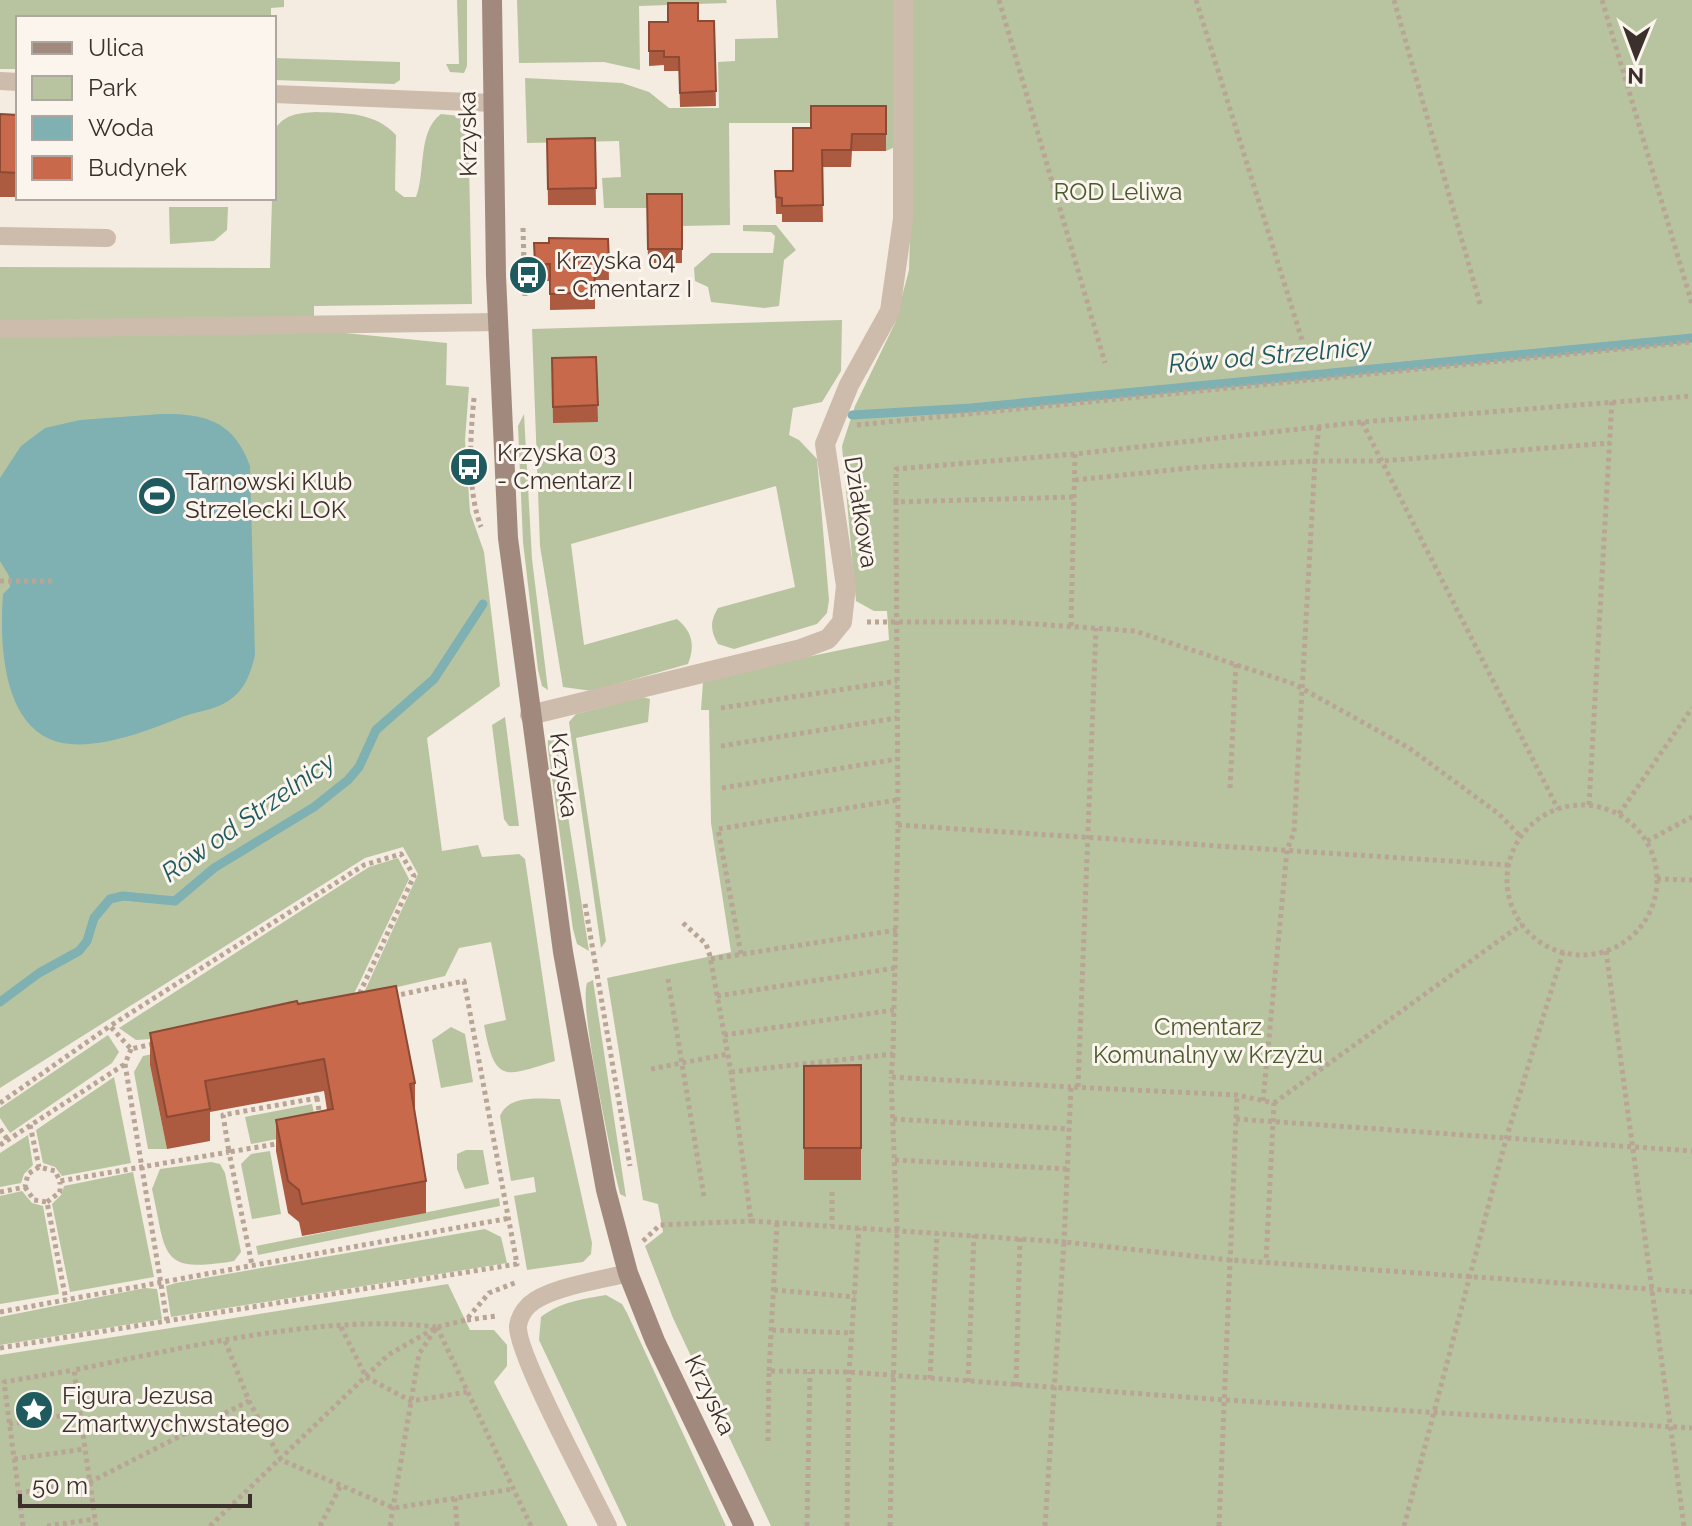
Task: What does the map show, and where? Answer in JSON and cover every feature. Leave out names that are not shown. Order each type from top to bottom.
[{"type":"street","name":"Krzyska","points":[[492,0],[498,322],[508,538],[564,962],[606,1190],[628,1273],[655,1341],[744,1526]]},
{"type":"street","name":"Działkowa","points":[[842,622],[846,586],[825,444],[849,385],[890,311],[903,219],[903,0]]},
{"type":"street","points":[[530,715],[801,649],[828,639],[842,622]]},
{"type":"lane","points":[[276,94],[493,103]]},
{"type":"lane","points":[[0,236],[107,238]]},
{"type":"lane","points":[[0,329],[498,322]]},
{"type":"lane","points":[[608,1526],[540,1387],[520,1342],[518,1326],[530,1304],[547,1295],[628,1273]]},
{"type":"path","points":[[999,0],[1105,363]]},
{"type":"path","points":[[1196,0],[1302,340]]},
{"type":"path","points":[[1394,0],[1480,304]]},
{"type":"path","points":[[1602,0],[1692,304]]},
{"type":"path","points":[[523,224],[525,312]]},
{"type":"path","points":[[831,427],[1692,342]]},
{"type":"path","points":[[890,1526],[897,1230],[891,1077],[898,825],[896,469],[1075,454],[1362,422],[1692,396]]},
{"type":"path","points":[[1589,805],[1612,400]]},
{"type":"path","points":[[1362,422],[1558,809]]},
{"type":"path","points":[[1263,1101],[1287,850],[1294,832],[1319,427]]},
{"type":"path","points":[[1075,480],[1200,467],[1381,461],[1610,443]]},
{"type":"path","points":[[1071,626],[1075,454]]},
{"type":"path","points":[[896,502],[1074,497]]},
{"type":"path","points":[[0,581],[56,581]]},
{"type":"path","points":[[842,622],[1006,622],[1135,631],[1301,688],[1409,748],[1499,814],[1521,837]]},
{"type":"path","points":[[1045,1526],[1090,837],[1096,628]]},
{"type":"path","points":[[1230,788],[1236,664]]},
{"type":"path","points":[[721,708],[897,681]]},
{"type":"path","points":[[1619,814],[1692,708]]},
{"type":"path","points":[[721,746],[897,718]]},
{"type":"path","points":[[722,788],[897,759]]},
{"type":"path","points":[[741,954],[718,829],[897,800]]},
{"type":"path","points":[[1589,805],[1619,814],[1647,841],[1657,879],[1654,902],[1643,923],[1627,940],[1606,951],[1585,955],[1563,952],[1540,942],[1522,924],[1507,886],[1509,865],[1521,837],[1537,820],[1558,809],[1589,805]]},
{"type":"path","points":[[1647,841],[1692,817]]},
{"type":"path","points":[[898,825],[1509,865]]},
{"type":"path","points":[[0,1103],[110,1026],[364,865],[401,854],[414,876],[355,1004],[370,1000]]},
{"type":"path","points":[[1657,879],[1692,880]]},
{"type":"path","points":[[583,891],[630,1171]]},
{"type":"path","points":[[683,923],[706,944],[711,959],[731,1072],[751,1221]]},
{"type":"path","points":[[891,1077],[1237,1095],[1274,1103],[1522,924]]},
{"type":"path","points":[[711,959],[897,930]]},
{"type":"path","points":[[1606,951],[1684,1526]]},
{"type":"path","points":[[1404,1526],[1506,1139],[1563,952]]},
{"type":"path","points":[[717,996],[895,968]]},
{"type":"path","points":[[668,979],[704,1197]]},
{"type":"path","points":[[0,1348],[517,1264],[464,981],[386,997]]},
{"type":"path","points":[[724,1035],[894,1010]]},
{"type":"path","points":[[110,1026],[131,1049]]},
{"type":"path","points":[[131,1049],[161,1043]]},
{"type":"path","points":[[131,1049],[125,1064],[167,1321]]},
{"type":"path","points":[[651,1069],[728,1054]]},
{"type":"path","points":[[731,1072],[893,1054]]},
{"type":"path","points":[[0,1145],[125,1064]]},
{"type":"path","points":[[1219,1526],[1237,1095]]},
{"type":"path","points":[[60,1181],[229,1152],[323,1136],[317,1098],[223,1115],[229,1152],[252,1265]]},
{"type":"path","points":[[1266,1261],[1274,1103]]},
{"type":"path","points":[[893,1119],[1069,1129]]},
{"type":"path","points":[[1236,1119],[1692,1151]]},
{"type":"path","points":[[30,1125],[39,1167]]},
{"type":"path","points":[[0,1129],[8,1140]]},
{"type":"path","points":[[895,1160],[1068,1169]]},
{"type":"path","points":[[39,1167],[55,1171],[60,1181],[60,1192],[47,1202],[34,1200],[25,1187],[28,1174],[39,1167]]},
{"type":"path","points":[[0,1192],[25,1187]]},
{"type":"path","points":[[832,1192],[832,1226]]},
{"type":"path","points":[[47,1202],[66,1300]]},
{"type":"path","points":[[0,1312],[510,1218]]},
{"type":"path","points":[[636,1230],[639,1245],[660,1225],[751,1221],[1020,1237],[1230,1260],[1469,1279],[1692,1292]]},
{"type":"path","points":[[768,1441],[777,1223]]},
{"type":"path","points":[[847,1526],[849,1372],[859,1228]]},
{"type":"path","points":[[930,1379],[937,1232]]},
{"type":"path","points":[[968,1382],[974,1235]]},
{"type":"path","points":[[1016,1386],[1020,1237]]},
{"type":"path","points":[[774,1290],[855,1297]]},
{"type":"path","points":[[210,1526],[388,1355],[437,1327],[466,1320],[489,1293]]},
{"type":"path","points":[[23,1526],[4,1382],[224,1341],[389,1321],[437,1327]]},
{"type":"path","points":[[341,1327],[366,1377],[411,1401],[467,1392]]},
{"type":"path","points":[[437,1327],[531,1526]]},
{"type":"path","points":[[390,1526],[419,1354],[437,1327]]},
{"type":"path","points":[[772,1330],[852,1333]]},
{"type":"path","points":[[224,1341],[249,1401],[281,1460],[394,1508],[513,1489]]},
{"type":"path","points":[[47,1526],[96,1522],[74,1370]]},
{"type":"path","points":[[769,1371],[849,1372],[1434,1414],[1692,1428]]},
{"type":"path","points":[[807,1526],[810,1372]]},
{"type":"path","points":[[18,1493],[90,1482],[249,1401]]},
{"type":"path","points":[[9,1424],[80,1413]]},
{"type":"path","points":[[14,1459],[85,1449]]},
{"type":"path","points":[[320,1526],[341,1485]]},
{"type":"path","points":[[455,1498],[457,1526]]},
{"type":"green space","points":[[0,0],[284,0],[284,7],[271,8],[271,16],[16,16],[16,69],[0,69]]},
{"type":"green space","points":[[457,0],[467,0],[467,66],[464,73],[450,72],[446,64],[459,64]]},
{"type":"green space","points":[[517,0],[726,0],[727,3],[639,6],[640,70],[604,62],[519,63]]},
{"type":"green space","points":[[776,0],[895,0],[895,147],[886,151],[886,123],[729,123],[730,225],[682,226],[681,208],[604,208],[602,178],[621,177],[619,141],[527,143],[525,78],[622,83],[649,92],[669,108],[719,108],[718,62],[735,61],[735,39],[778,38]]},
{"type":"green space","name":"Cmentarz Komunalny w Krzyżu","points":[[912,0],[1692,0],[1692,1526],[771,1526],[673,1318],[645,1246],[663,1232],[658,1204],[643,1200],[607,978],[731,952],[711,823],[709,710],[701,710],[703,682],[710,677],[889,640],[887,611],[874,611],[856,601],[842,446],[855,406],[895,323],[909,270],[913,138]]},
{"type":"green space","points":[[276,58],[400,62],[400,80],[394,84],[276,80]]},
{"type":"green space","points":[[349,114],[369,118],[388,127],[396,135],[395,190],[404,197],[416,197],[425,142],[433,122],[441,114],[468,117],[472,304],[314,306],[314,330],[447,343],[446,385],[469,387],[465,440],[470,512],[484,552],[500,686],[427,738],[442,851],[478,845],[482,857],[519,854],[525,859],[555,1061],[513,1072],[498,1067],[493,1058],[484,1025],[506,1020],[491,942],[459,948],[445,976],[363,995],[418,874],[403,847],[365,858],[0,1088],[0,267],[270,268],[272,200],[276,200],[276,128],[292,115]]},
{"type":"green space","points":[[169,207],[228,207],[227,230],[214,241],[170,244]]},
{"type":"green space","points":[[743,225],[776,225],[796,250],[784,260],[779,306],[764,308],[711,302],[708,287],[695,281],[694,268],[711,253],[773,253],[775,236],[771,232],[743,231]]},
{"type":"green space","points":[[842,320],[841,371],[822,402],[793,408],[789,435],[799,440],[817,459],[829,600],[827,613],[817,624],[734,649],[718,644],[715,639],[712,626],[718,608],[795,587],[776,486],[571,544],[584,645],[677,619],[689,634],[691,651],[688,664],[592,691],[563,687],[540,546],[532,329]]},
{"type":"green space","points":[[524,414],[532,559],[548,690],[542,686],[538,670],[523,542],[518,426]]},
{"type":"green space","points":[[643,697],[650,699],[648,722],[576,738],[606,941],[601,948],[569,722],[576,714]]},
{"type":"green space","points":[[505,717],[519,826],[509,826],[504,819],[492,725]]},
{"type":"green space","points":[[555,732],[589,951],[577,944],[573,929],[548,749],[548,740]]},
{"type":"green space","points":[[398,858],[409,879],[353,996],[151,1039],[136,1040],[119,1028],[369,867]]},
{"type":"green space","points":[[593,980],[626,1197],[620,1194],[615,1173],[587,1019],[587,983]]},
{"type":"green space","points":[[317,1019],[150,1065],[167,1149],[148,1149],[134,1072],[143,1056]]},
{"type":"green space","points":[[451,1027],[465,1034],[473,1082],[441,1088],[432,1040]]},
{"type":"green space","points":[[108,1035],[119,1052],[112,1063],[10,1133],[0,1118],[0,1108]]},
{"type":"green space","points":[[114,1077],[131,1163],[62,1176],[55,1167],[43,1163],[36,1130]]},
{"type":"green space","points":[[560,1099],[592,1243],[591,1254],[583,1262],[527,1270],[514,1196],[536,1192],[534,1177],[511,1181],[500,1116],[510,1104],[518,1101]]},
{"type":"green space","points":[[312,1104],[318,1131],[251,1144],[245,1117]]},
{"type":"green space","points":[[28,1135],[33,1165],[24,1174],[21,1183],[0,1187],[0,1153]]},
{"type":"green space","points":[[466,1150],[483,1150],[489,1184],[465,1189],[457,1169],[457,1154]]},
{"type":"green space","points":[[270,1151],[281,1214],[252,1219],[241,1164],[251,1154]]},
{"type":"green space","points":[[211,1162],[220,1164],[225,1173],[241,1252],[234,1261],[191,1265],[170,1255],[164,1244],[152,1189],[160,1169]]},
{"type":"green space","points":[[133,1172],[154,1277],[70,1292],[52,1204],[62,1194],[64,1186]]},
{"type":"green space","points":[[22,1191],[32,1203],[43,1206],[59,1294],[0,1304],[0,1196]]},
{"type":"green space","points":[[499,1198],[500,1206],[258,1255],[256,1246]]},
{"type":"green space","points":[[485,1229],[501,1237],[507,1263],[171,1317],[166,1286],[176,1283]]},
{"type":"green space","points":[[448,1284],[470,1330],[494,1330],[507,1345],[507,1366],[494,1382],[568,1526],[0,1526],[0,1355]]},
{"type":"green space","points":[[145,1288],[157,1289],[162,1319],[0,1345],[0,1317]]},
{"type":"green space","points":[[606,1295],[622,1304],[627,1313],[726,1526],[627,1526],[539,1340],[541,1317],[548,1312],[572,1302]]},
{"type":"water","points":[[191,415],[216,423],[236,439],[250,466],[255,655],[251,668],[239,692],[217,706],[113,740],[93,744],[57,742],[28,723],[18,708],[6,670],[2,611],[3,594],[10,587],[9,576],[0,561],[0,478],[21,446],[45,428],[80,420]]},
{"type":"building","points":[[668,3],[698,3],[698,21],[714,21],[716,91],[680,93],[679,57],[664,57],[664,51],[649,51],[649,22],[668,22]]},
{"type":"building","points":[[811,106],[886,106],[886,134],[852,134],[851,150],[822,150],[823,205],[782,206],[782,198],[776,197],[775,171],[793,171],[793,128],[811,128]]},
{"type":"building","points":[[0,114],[16,115],[16,173],[0,172]]},
{"type":"building","points":[[595,138],[596,188],[548,189],[547,139]]},
{"type":"building","points":[[647,194],[682,194],[682,249],[648,249]]},
{"type":"building","points":[[549,238],[608,239],[609,263],[594,263],[595,292],[550,294],[550,264],[535,264],[534,243],[549,243]]},
{"type":"building","points":[[596,357],[598,405],[553,407],[552,358]]},
{"type":"building","points":[[396,986],[415,1083],[410,1084],[426,1181],[302,1204],[299,1190],[288,1181],[276,1120],[333,1109],[324,1059],[205,1081],[210,1109],[167,1117],[150,1033],[297,1001],[298,1004]]},
{"type":"building","points":[[861,1065],[861,1148],[804,1148],[804,1066]]},
{"type":"waterway","name":"Rów od Strzelnicy","points":[[852,415],[971,408],[1692,338]]},
{"type":"waterway","name":"Rów od Strzelnicy","points":[[0,1002],[39,973],[79,951],[87,941],[94,918],[110,899],[123,896],[175,901],[214,868],[314,807],[348,780],[359,767],[376,730],[434,679],[483,604]]},
{"type":"place","name":"Krzyska 04 - Cmentarz I","points":[[528,275]]},
{"type":"place","name":"Krzyska 03 - Cmentarz I","points":[[469,467]]},
{"type":"place","name":"Tarnowski Klub Strzelecki LOK","points":[[157,496]]},
{"type":"place","name":"Figura Jezusa Zmartwychwstałego","points":[[34,1410]]},
{"type":"park label","name":"ROD Leliwa","points":[[1118,192]]}]
